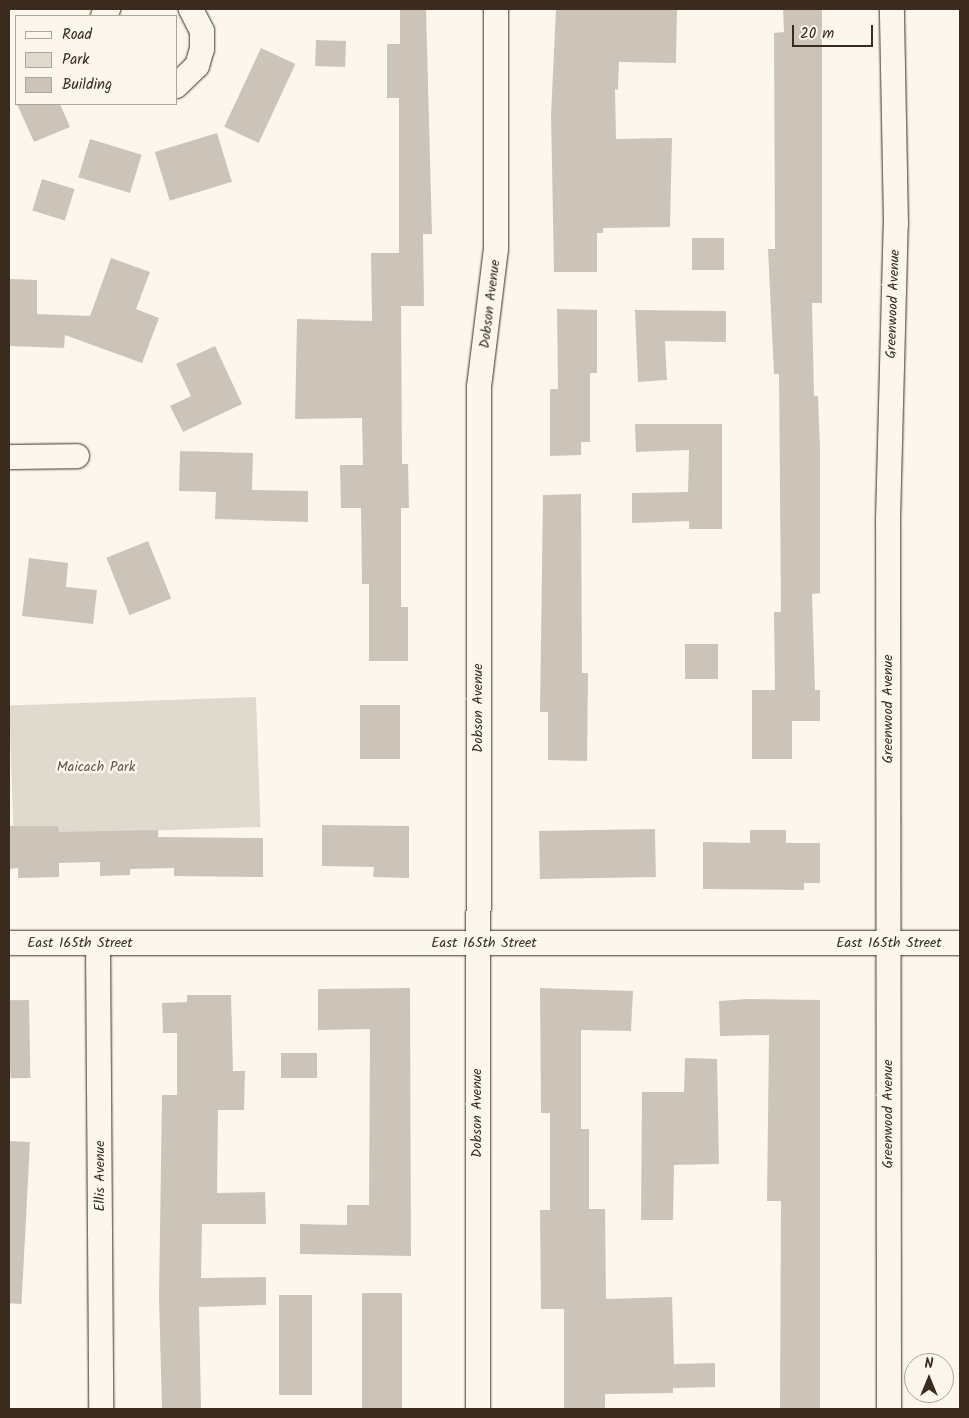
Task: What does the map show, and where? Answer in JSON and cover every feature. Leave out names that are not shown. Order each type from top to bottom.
[{"type":"street","points":[[178,84],[197,66],[202,49],[202,31],[191,9]]},
{"type":"street","name":"Dobson Avenue","points":[[478,1409],[476,943],[480,387],[496,249],[496,9]]},
{"type":"street","name":"Greenwood Avenue","points":[[889,1409],[888,520],[896,224],[892,9]]},
{"type":"street","points":[[9,456],[77,456]]},
{"type":"street","name":"East 165th Street","points":[[9,943],[960,943]]},
{"type":"street","name":"Ellis Avenue","points":[[98,944],[102,1409]]},
{"type":"green space","name":"Maicach Park","points":[[256,697],[261,827],[14,836],[9,706]]},
{"type":"building","points":[[400,9],[426,9],[432,234],[423,234],[424,306],[401,306],[402,464],[408,464],[409,508],[401,508],[401,607],[408,607],[408,661],[369,661],[369,584],[362,584],[361,508],[341,508],[340,465],[363,465],[362,418],[295,419],[297,319],[372,321],[371,253],[399,253],[399,98],[387,98],[387,44],[400,44]]},
{"type":"building","points":[[556,9],[677,9],[676,63],[619,62],[618,90],[615,89],[616,139],[672,138],[670,227],[603,228],[603,233],[597,233],[597,272],[554,272],[551,115]]},
{"type":"building","points":[[783,9],[822,9],[822,303],[812,303],[814,396],[818,396],[820,450],[820,593],[812,594],[815,690],[820,690],[820,721],[792,721],[792,759],[752,759],[752,690],[775,690],[774,612],[781,612],[779,374],[774,374],[768,249],[775,249],[774,33],[784,32]]},
{"type":"building","points":[[316,40],[346,41],[345,67],[315,66]]},
{"type":"building","points":[[261,48],[295,64],[259,143],[224,127]]},
{"type":"building","points":[[17,105],[60,105],[70,127],[34,142]]},
{"type":"building","points":[[217,133],[232,182],[170,201],[155,152]]},
{"type":"building","points":[[90,139],[142,155],[130,193],[78,177]]},
{"type":"building","points":[[42,179],[75,189],[65,220],[32,211]]},
{"type":"building","points":[[692,238],[724,238],[724,270],[692,270]]},
{"type":"building","points":[[111,258],[150,272],[136,309],[159,318],[142,363],[65,335],[64,348],[9,346],[9,279],[37,280],[37,314],[90,316]]},
{"type":"building","points":[[557,309],[597,310],[597,373],[590,373],[590,442],[581,442],[581,455],[550,456],[550,389],[558,389]]},
{"type":"building","points":[[635,310],[726,311],[726,342],[665,341],[667,380],[638,382]]},
{"type":"building","points":[[215,346],[242,404],[183,432],[170,406],[191,396],[176,364]]},
{"type":"building","points":[[635,424],[722,424],[722,529],[689,529],[689,521],[632,523],[632,493],[688,492],[689,450],[636,452]]},
{"type":"building","points":[[180,451],[253,453],[252,490],[308,491],[308,522],[215,519],[216,492],[179,491]]},
{"type":"building","points":[[581,494],[582,673],[588,673],[587,761],[548,760],[548,712],[540,712],[543,495]]},
{"type":"building","points":[[148,541],[171,598],[130,615],[106,558]]},
{"type":"building","points":[[29,558],[68,563],[66,587],[97,590],[93,624],[22,616]]},
{"type":"building","points":[[685,644],[718,644],[718,679],[685,679]]},
{"type":"building","points":[[360,705],[400,705],[400,759],[360,759]]},
{"type":"building","points":[[322,825],[409,826],[409,878],[373,877],[374,867],[322,866]]},
{"type":"building","points":[[9,826],[58,826],[59,832],[158,830],[158,837],[263,838],[263,877],[174,876],[174,868],[130,869],[130,875],[100,876],[100,862],[59,863],[59,877],[18,878],[18,868],[9,869]]},
{"type":"building","points":[[655,829],[656,877],[540,879],[539,831]]},
{"type":"building","points":[[750,830],[786,830],[786,843],[820,843],[820,883],[804,883],[804,890],[703,889],[703,842],[750,843]]},
{"type":"building","points":[[410,988],[411,1256],[300,1254],[300,1224],[347,1225],[347,1205],[369,1205],[370,1029],[318,1030],[318,989]]},
{"type":"building","points":[[540,988],[633,991],[631,1031],[581,1030],[581,1129],[589,1129],[589,1209],[605,1209],[606,1299],[672,1297],[674,1364],[715,1363],[715,1387],[673,1388],[673,1393],[605,1394],[605,1409],[564,1409],[564,1309],[541,1309],[540,1210],[550,1210],[550,1113],[541,1113]]},
{"type":"building","points":[[187,995],[231,995],[233,1071],[245,1071],[244,1110],[218,1110],[217,1193],[265,1192],[266,1224],[202,1224],[201,1278],[266,1277],[266,1305],[199,1307],[201,1409],[162,1409],[159,1297],[162,1095],[177,1095],[177,1033],[163,1033],[162,1003],[187,1002]]},
{"type":"building","points":[[748,999],[820,1000],[820,1409],[780,1409],[781,1201],[767,1201],[769,1035],[720,1036],[719,1001]]},
{"type":"building","points":[[9,1000],[29,1000],[30,1078],[10,1078]]},
{"type":"building","points":[[281,1053],[317,1053],[317,1078],[281,1078]]},
{"type":"building","points":[[685,1058],[717,1059],[719,1164],[674,1165],[673,1220],[641,1220],[642,1092],[684,1092]]},
{"type":"building","points":[[9,1141],[30,1142],[21,1304],[9,1303]]},
{"type":"building","points":[[362,1293],[402,1293],[402,1409],[362,1409]]},
{"type":"building","points":[[279,1295],[312,1295],[312,1395],[279,1395]]}]
